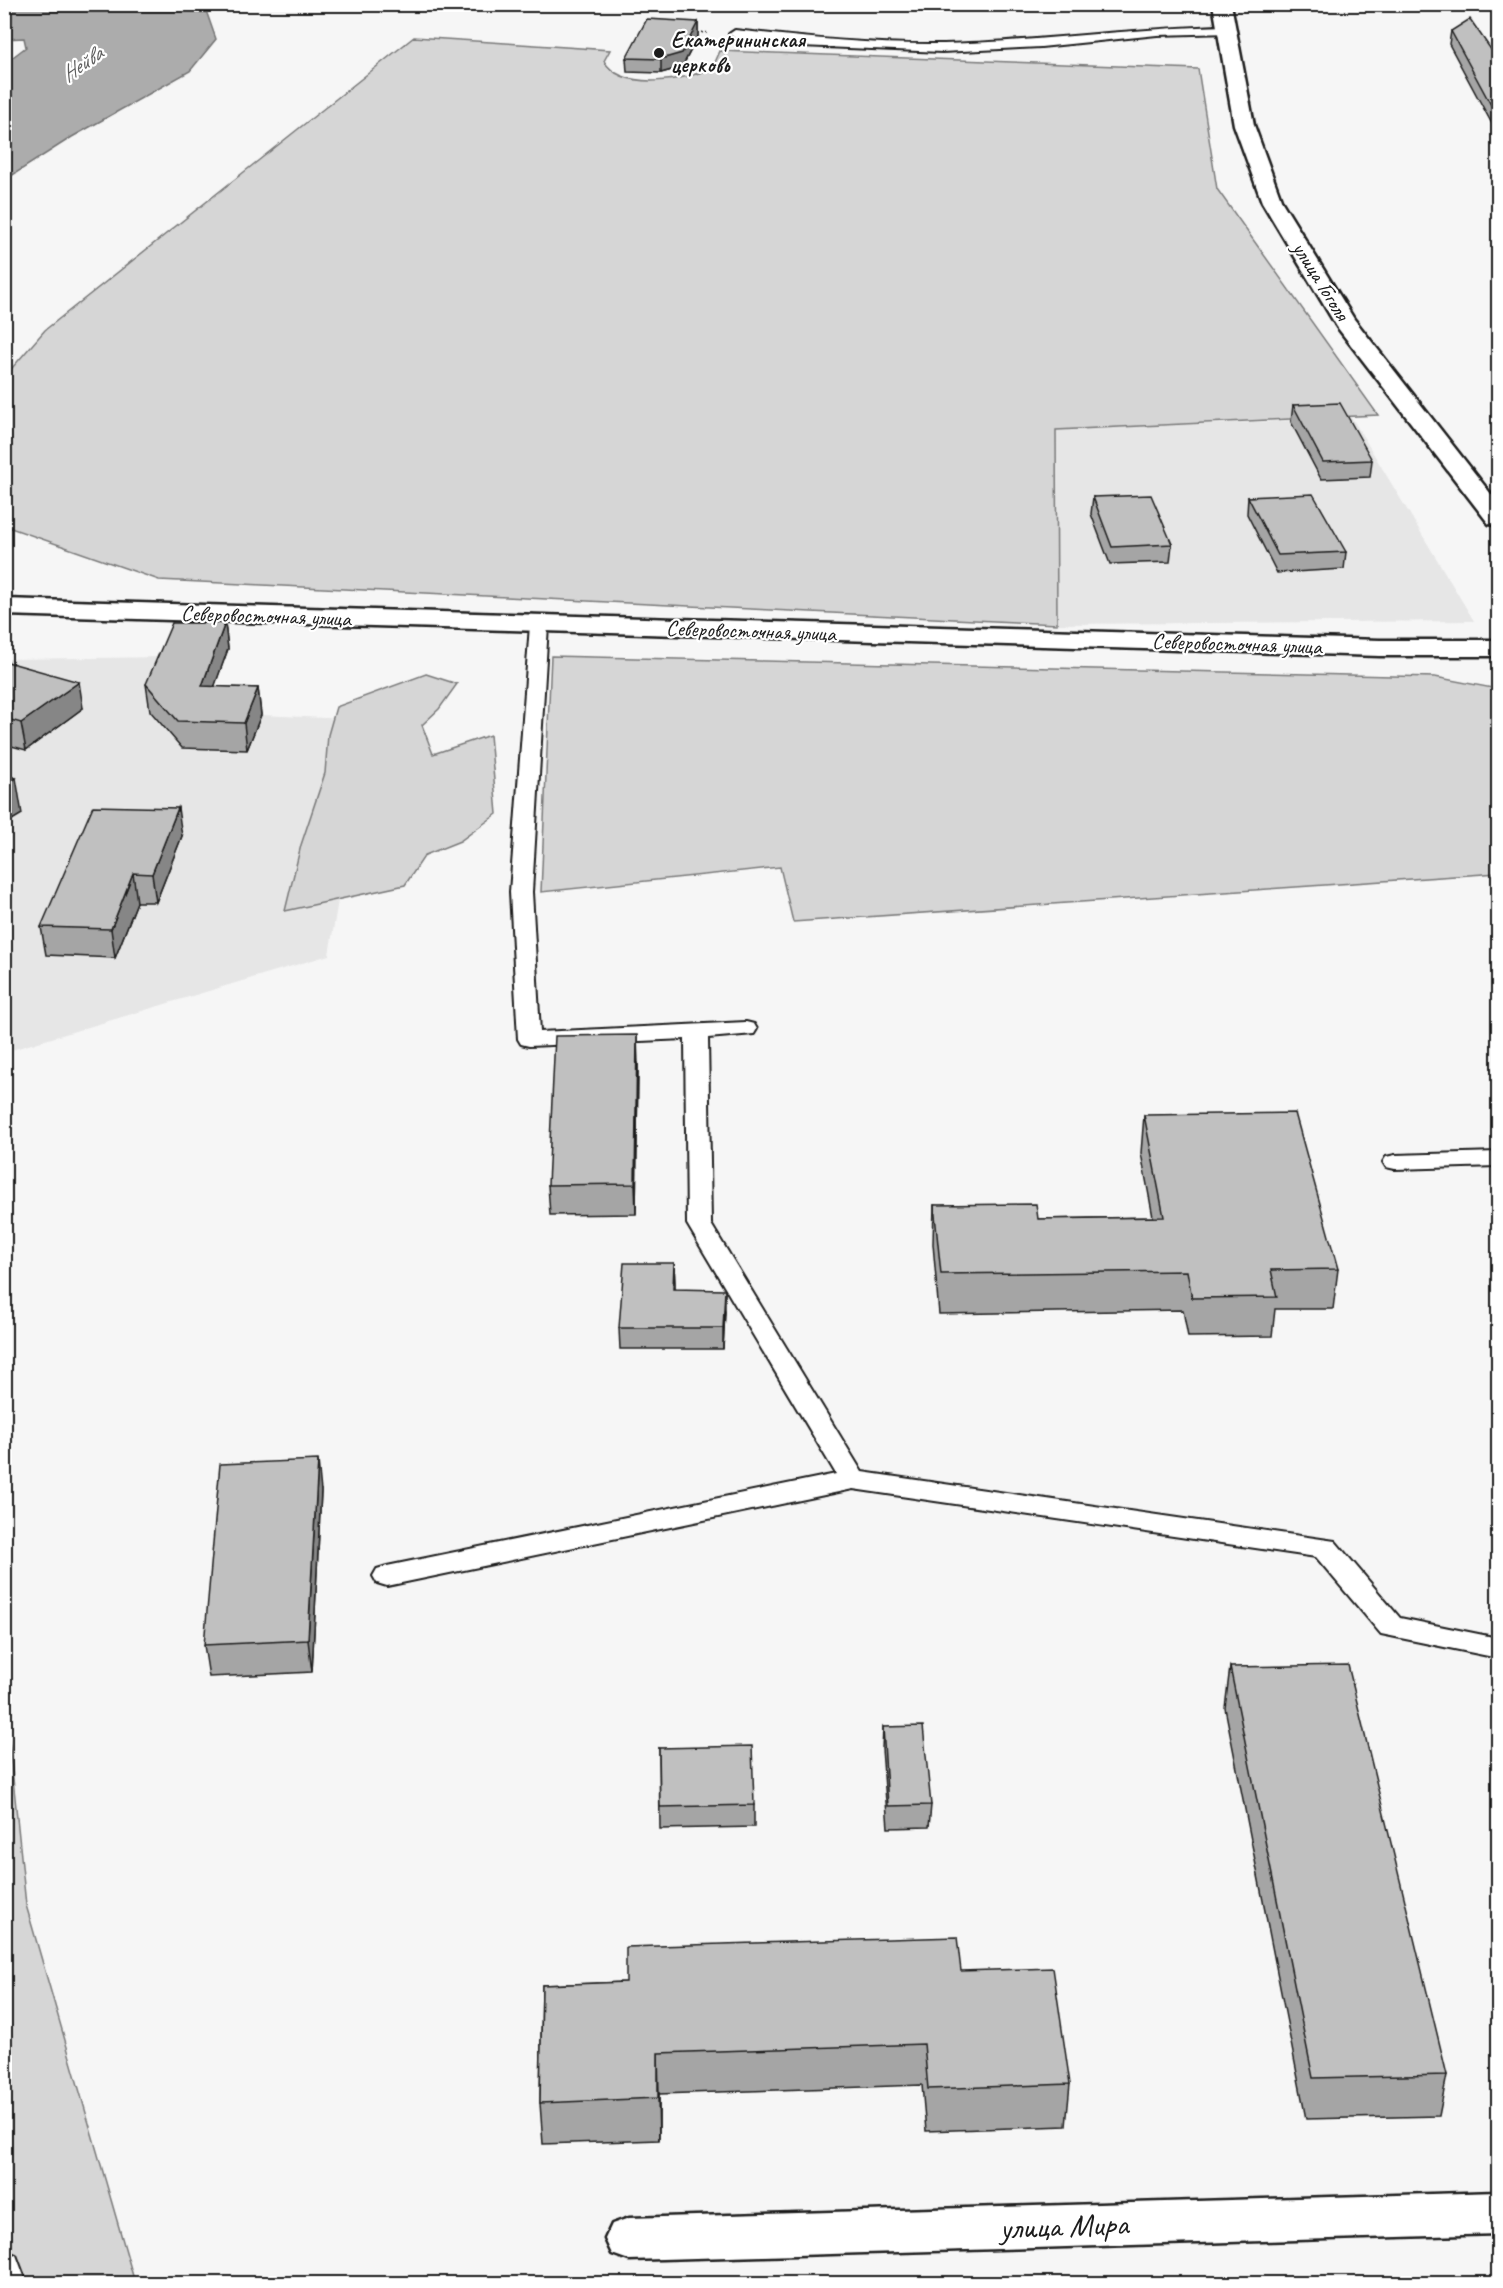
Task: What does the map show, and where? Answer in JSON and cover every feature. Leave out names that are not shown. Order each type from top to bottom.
[{"type":"street","name":"улица Гоголя","points":[[1222,4],[1244,125],[1272,202],[1345,322],[1498,519]]},
{"type":"street","name":"Северовосточная улица","points":[[4,608],[1380,648],[1498,648]]},
{"type":"street","name":"улица Мира","points":[[629,2239],[1498,2213]]},
{"type":"lane","points":[[735,34],[801,42],[942,48],[1041,43],[1156,31],[1226,30]]},
{"type":"lane","points":[[539,625],[521,892],[528,1038],[746,1029]]},
{"type":"lane","points":[[696,1031],[699,1224],[853,1480]]},
{"type":"lane","points":[[1395,1162],[1498,1159]]},
{"type":"lane","points":[[387,1576],[853,1480],[1326,1548],[1391,1627],[1498,1648]]},
{"type":"lane","points":[[4,2266],[10,2283]]},
{"type":"shaded area","points":[[414,37],[610,50],[604,61],[613,71],[625,77],[656,81],[688,76],[713,67],[720,51],[1198,69],[1217,189],[1378,415],[1056,430],[1057,624],[159,580],[5,526],[5,376],[45,330]]},
{"type":"shaded area","points":[[1352,418],[1474,621],[1057,624],[1056,430]]},
{"type":"shaded area","points":[[176,649],[228,649],[210,699],[261,715],[368,720],[329,955],[5,1052],[5,659],[172,657]]},
{"type":"shaded area","points":[[551,656],[1435,677],[1498,689],[1498,873],[793,922],[780,867],[541,892]]},
{"type":"shaded area","points":[[426,674],[457,684],[439,709],[422,725],[433,754],[490,735],[497,814],[460,841],[425,855],[405,885],[285,911],[301,845],[325,773],[328,735],[336,707]]},
{"type":"shaded area","points":[[4,1691],[26,1905],[135,2283],[5,2283]]},
{"type":"water","name":"Нейва","points":[[5,4],[204,5],[216,39],[190,71],[72,137],[5,180],[5,63],[26,47],[24,38],[5,39]]},
{"type":"building","points":[[647,19],[698,22],[682,53],[661,59],[626,58]]},
{"type":"building","points":[[1470,19],[1492,51],[1498,51],[1498,118],[1451,31]]},
{"type":"building","points":[[1340,403],[1372,460],[1323,462],[1293,405]]},
{"type":"building","points":[[1313,494],[1346,552],[1278,555],[1248,497]]},
{"type":"building","points":[[1151,495],[1172,544],[1112,547],[1093,497]]},
{"type":"building","points":[[172,623],[225,623],[202,686],[258,688],[244,723],[178,721],[146,684]]},
{"type":"building","points":[[4,661],[79,682],[21,723],[4,718]]},
{"type":"building","points":[[4,774],[16,778],[4,785]]},
{"type":"building","points":[[93,806],[178,808],[152,874],[133,873],[111,929],[41,927]]},
{"type":"building","points":[[637,1035],[635,1184],[548,1185],[555,1036]]},
{"type":"building","points":[[1295,1113],[1338,1269],[1271,1270],[1277,1297],[1192,1298],[1187,1271],[941,1274],[934,1205],[1036,1204],[1038,1219],[1164,1217],[1144,1115]]},
{"type":"building","points":[[624,1263],[674,1263],[673,1289],[725,1290],[723,1328],[619,1328]]},
{"type":"building","points":[[318,1460],[308,1640],[204,1645],[220,1464]]},
{"type":"building","points":[[1348,1665],[1447,2075],[1313,2078],[1230,1667]]},
{"type":"building","points":[[923,1726],[931,1805],[888,1806],[883,1727]]},
{"type":"building","points":[[752,1746],[754,1805],[660,1807],[659,1748]]},
{"type":"building","points":[[957,1937],[961,1971],[1053,1968],[1070,2084],[928,2089],[924,2044],[658,2053],[658,2098],[540,2103],[542,1985],[626,1982],[626,1947]]},
{"type":"place","name":"Екатерининская церковь","points":[[659,53]]}]
